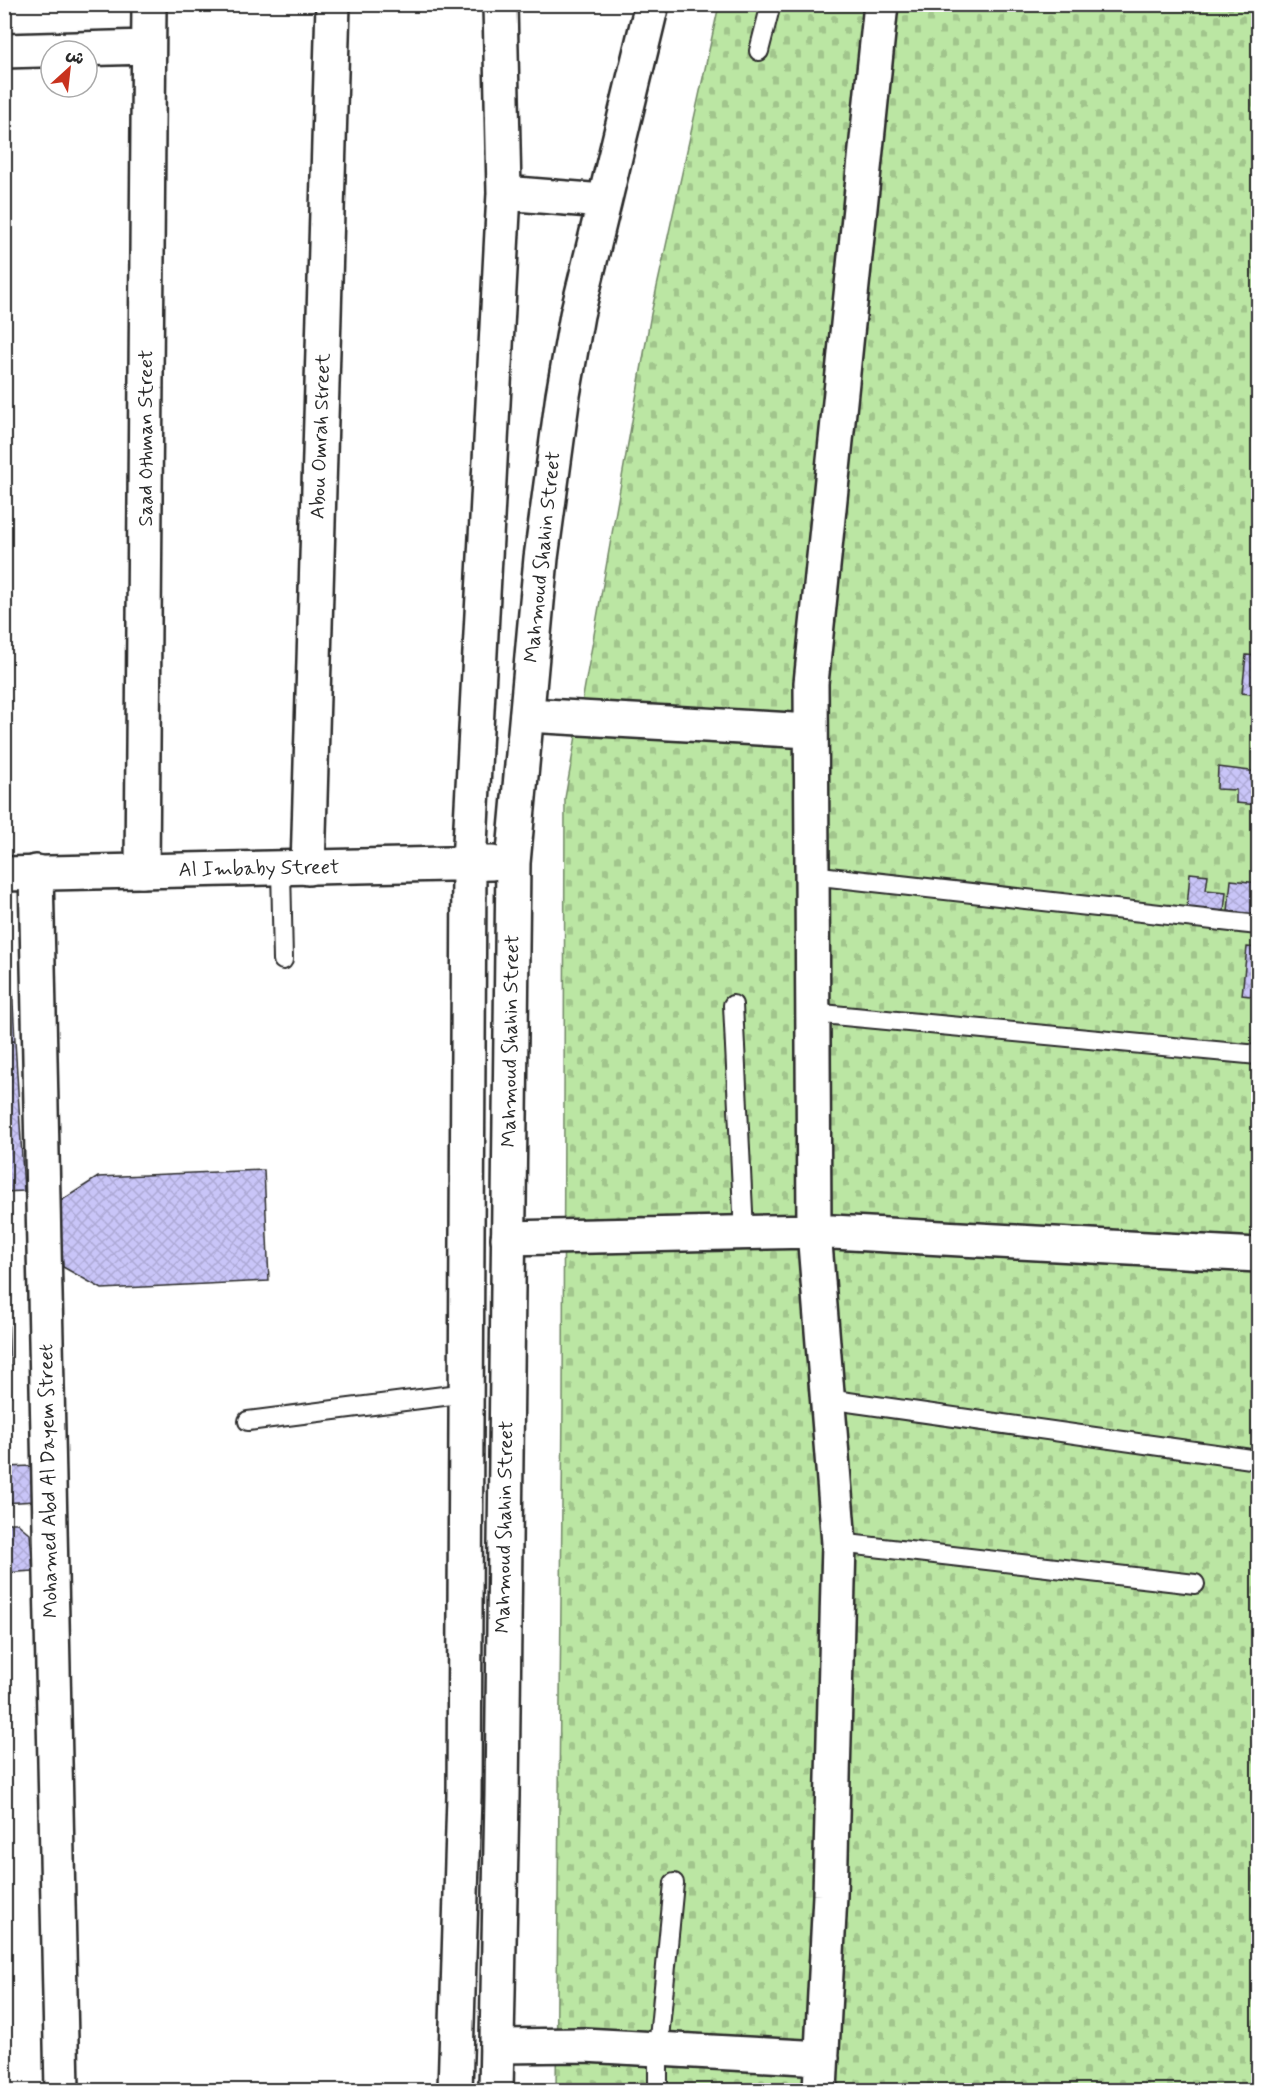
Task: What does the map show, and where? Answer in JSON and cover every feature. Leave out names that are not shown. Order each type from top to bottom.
[{"type":"street","name":"Saad Othman Street","points":[[142,872],[149,4]]},
{"type":"street","name":"Abou Omrah Street","points":[[295,868],[333,4]]},
{"type":"street","name":"Mahmoud Shahin Street","points":[[454,2091],[464,1796],[469,863],[504,193],[500,4]]},
{"type":"street","name":"Mahmoud Shahin Street","points":[[496,2091],[502,1796],[513,863],[554,453],[577,315],[652,4]]},
{"type":"street","points":[[820,2091],[831,1895],[839,1543],[814,1231],[811,683],[881,4]]},
{"type":"street","points":[[4,51],[148,47]]},
{"type":"street","points":[[504,193],[603,201]]},
{"type":"street","points":[[526,715],[810,731]]},
{"type":"street","name":"Al Imbaby Street","points":[[20,873],[513,863]]},
{"type":"street","name":"Mohamed Abd Al Dayem Street","points":[[20,873],[62,2091]]},
{"type":"street","points":[[508,1238],[814,1231],[1258,1255]]},
{"type":"street","points":[[464,1796],[502,1796]]},
{"type":"street","points":[[497,2046],[584,2045],[822,2058]]},
{"type":"lane","points":[[759,51],[771,4]]},
{"type":"lane","points":[[283,960],[295,868]]},
{"type":"lane","points":[[811,875],[1258,925]]},
{"type":"lane","points":[[734,1005],[744,1232]]},
{"type":"lane","points":[[812,1013],[1258,1055]]},
{"type":"lane","points":[[248,1420],[467,1393]]},
{"type":"lane","points":[[827,1399],[1258,1460]]},
{"type":"lane","points":[[839,1543],[1195,1584]]},
{"type":"lane","points":[[658,2091],[658,2049],[674,1883]]},
{"type":"green space","points":[[719,5],[1258,5],[1258,2090],[556,2090],[563,1407],[565,798],[651,314]]},
{"type":"building","points":[[1246,655],[1258,656],[1258,695],[1242,693]]},
{"type":"building","points":[[1257,716],[1258,754],[1256,754]]},
{"type":"building","points":[[1218,767],[1258,772],[1258,805],[1236,803],[1236,790],[1217,789]]},
{"type":"building","points":[[1190,873],[1208,875],[1206,890],[1226,892],[1224,911],[1187,908]]},
{"type":"building","points":[[1231,880],[1258,883],[1258,914],[1228,911]]},
{"type":"building","points":[[4,909],[8,909],[15,1041],[4,1041]]},
{"type":"building","points":[[1247,947],[1258,948],[1258,997],[1242,995]]},
{"type":"building","points":[[15,1041],[24,1191],[4,1192],[4,1042]]},
{"type":"building","points":[[264,1170],[269,1281],[102,1289],[63,1267],[59,1202],[98,1177]]},
{"type":"building","points":[[4,1316],[8,1316],[11,1396],[4,1396]]},
{"type":"building","points":[[33,1466],[35,1501],[4,1503],[4,1467]]},
{"type":"building","points":[[4,1523],[17,1523],[30,1534],[33,1571],[4,1573]]}]
